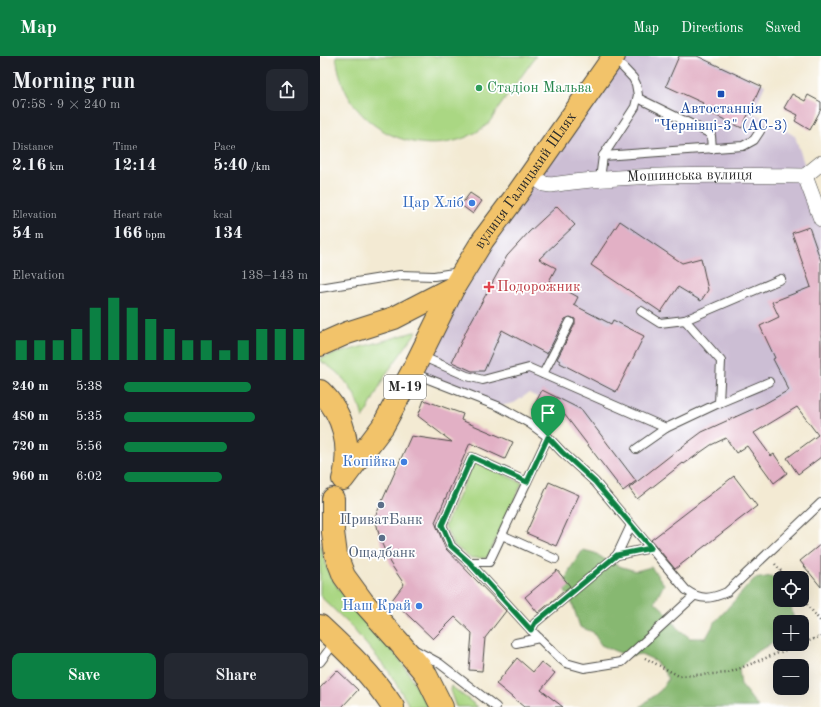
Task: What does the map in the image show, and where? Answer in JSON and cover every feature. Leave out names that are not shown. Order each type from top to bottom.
[{"type":"highway","name":"вулиця Галицький Шлях","points":[[343,478],[383,426],[459,279],[483,240],[614,57]]},
{"type":"highway","points":[[320,345],[348,333],[394,318],[459,279]]},
{"type":"highway","name":"М-19","points":[[320,391],[326,397],[341,422],[347,450],[343,478],[327,507],[333,532],[336,555],[344,576],[363,602],[425,673],[442,707]]},
{"type":"highway","points":[[320,626],[371,676],[393,707]]},
{"type":"street","points":[[821,163],[805,176],[821,219]]},
{"type":"street","name":"Мошинська вулиця","points":[[531,175],[544,184],[551,185],[600,179],[681,176],[805,176]]},
{"type":"lane","points":[[600,179],[603,156],[638,98],[638,90],[633,78],[614,57]]},
{"type":"lane","points":[[638,98],[709,133],[711,136],[712,148]]},
{"type":"lane","points":[[603,156],[745,146],[754,140],[760,131]]},
{"type":"lane","points":[[320,288],[400,275],[434,276],[459,279]]},
{"type":"lane","points":[[641,311],[660,323],[685,320],[781,279]]},
{"type":"lane","points":[[685,320],[721,361],[719,403]]},
{"type":"lane","points":[[543,374],[570,322]]},
{"type":"lane","points":[[416,364],[483,380],[529,368],[666,428]]},
{"type":"lane","points":[[416,364],[500,407],[548,437],[595,482],[686,590],[694,596],[714,598],[727,592],[821,503]]},
{"type":"lane","points":[[636,449],[666,428],[719,403],[769,382]]},
{"type":"lane","points":[[469,562],[489,562],[548,437]]},
{"type":"lane","points":[[527,482],[472,457],[442,525],[451,546],[469,562],[531,630],[566,663],[584,668],[622,662],[694,596]]},
{"type":"lane","points":[[531,630],[535,623],[617,555],[631,526]]},
{"type":"lane","points":[[502,535],[555,559]]},
{"type":"lane","points":[[617,555],[651,548]]},
{"type":"lane","points":[[516,643],[539,638]]},
{"type":"lane","points":[[320,662],[336,641]]},
{"type":"lane","points":[[399,642],[439,663],[496,707]]},
{"type":"path","points":[[768,554],[781,571]]},
{"type":"path","points":[[809,607],[821,622]]},
{"type":"path","points":[[809,641],[821,636]]},
{"type":"path","points":[[627,657],[644,657],[679,676],[728,673],[783,651]]},
{"type":"shaded area","points":[[612,56],[703,56],[765,85],[753,112],[795,136],[821,215],[821,300],[812,382],[702,433],[622,492],[563,411],[529,393],[514,403],[500,406],[411,370]]},
{"type":"green space","points":[[336,56],[536,56],[491,120],[484,127],[467,137],[449,142],[430,144],[411,142],[393,136],[376,126],[362,114],[350,99],[345,89],[339,73]]},
{"type":"green space","points":[[417,331],[386,374],[363,419],[358,401],[348,385],[335,371],[320,361],[320,358]]},
{"type":"green space","points":[[474,461],[522,483],[487,558],[470,558],[453,544],[445,526]]},
{"type":"green space","points":[[320,541],[327,568],[338,588],[402,662],[428,707],[410,707],[388,670],[349,624],[320,596]]},
{"type":"green space","points":[[583,550],[595,553],[607,561],[636,571],[651,567],[664,584],[655,602],[668,614],[677,628],[690,638],[706,638],[715,622],[754,579],[772,576],[773,607],[791,607],[793,615],[773,615],[773,642],[755,653],[739,669],[741,685],[758,707],[640,707],[661,690],[668,679],[663,670],[654,660],[641,654],[629,656],[601,645],[593,632],[580,627],[572,603],[563,588],[570,569]]},
{"type":"green space","points":[[451,686],[478,707],[456,707],[450,690]]},
{"type":"building","name":"Автостанція \"Чернівці-3\" (АС-3)","points":[[679,56],[697,56],[761,86],[742,128],[700,108],[703,103],[666,86]]},
{"type":"building","points":[[792,94],[805,101],[808,95],[821,102],[821,109],[810,130],[795,121],[798,115],[784,108]]},
{"type":"building","points":[[470,193],[482,201],[473,214],[461,205]]},
{"type":"building","points":[[557,206],[575,225],[539,259],[556,268],[549,281],[578,297],[574,305],[611,324],[613,320],[644,336],[616,392],[560,363],[557,359],[575,324],[575,319],[570,317],[565,319],[547,354],[502,330],[484,371],[472,371],[452,362],[467,329],[507,256],[529,232]]},
{"type":"building","points":[[620,221],[682,263],[701,258],[708,290],[701,301],[678,287],[661,312],[591,265]]},
{"type":"building","points":[[809,227],[821,261],[821,457],[798,474],[787,458],[818,435],[797,407],[754,433],[771,456],[774,454],[787,473],[774,483],[747,446],[736,453],[726,438],[711,445],[684,464],[683,463],[637,499],[629,488],[702,432],[764,404],[789,390],[773,359],[775,358],[760,326],[779,317],[772,302],[811,287],[792,233]]},
{"type":"building","points":[[542,390],[582,410],[636,481],[623,491],[558,406],[552,419],[532,410]]},
{"type":"building","points":[[424,400],[463,414],[461,420],[513,442],[505,459],[470,443],[435,522],[445,548],[506,611],[485,638],[482,671],[469,670],[472,633],[455,617],[433,639],[392,600],[404,584],[390,563],[380,539],[375,517],[411,436],[452,442],[418,416]]},
{"type":"building","points":[[734,476],[757,506],[675,569],[651,540]]},
{"type":"building","points":[[549,482],[579,495],[556,546],[526,533]]},
{"type":"building","points":[[821,544],[821,587],[809,571],[800,561]]},
{"type":"building","points":[[557,570],[570,586],[538,613],[525,597]]},
{"type":"building","points":[[517,658],[533,672],[541,662],[555,673],[541,690],[563,707],[524,707],[496,684]]},
{"type":"building","points":[[337,670],[358,690],[342,707],[320,707],[320,688]]},
{"type":"place","name":"Стадіон Мальва","points":[[479,88]]},
{"type":"place","name":"Автостанція \"Чернівці-3\" (АС-3)","points":[[721,94]]},
{"type":"place","name":"Цар Хліб","points":[[472,203]]},
{"type":"place","name":"Подорожник","points":[[489,287]]},
{"type":"place","name":"Копійка","points":[[404,462]]},
{"type":"place","name":"ПриватБанк","points":[[381,505]]},
{"type":"place","name":"Ощадбанк","points":[[382,538]]},
{"type":"place","name":"Наш Край","points":[[419,606]]},
{"type":"route","points":[[548,437],[595,482],[651,548],[617,555],[535,623],[531,630],[469,562],[451,546],[442,525],[472,457],[527,482],[548,437]]}]
